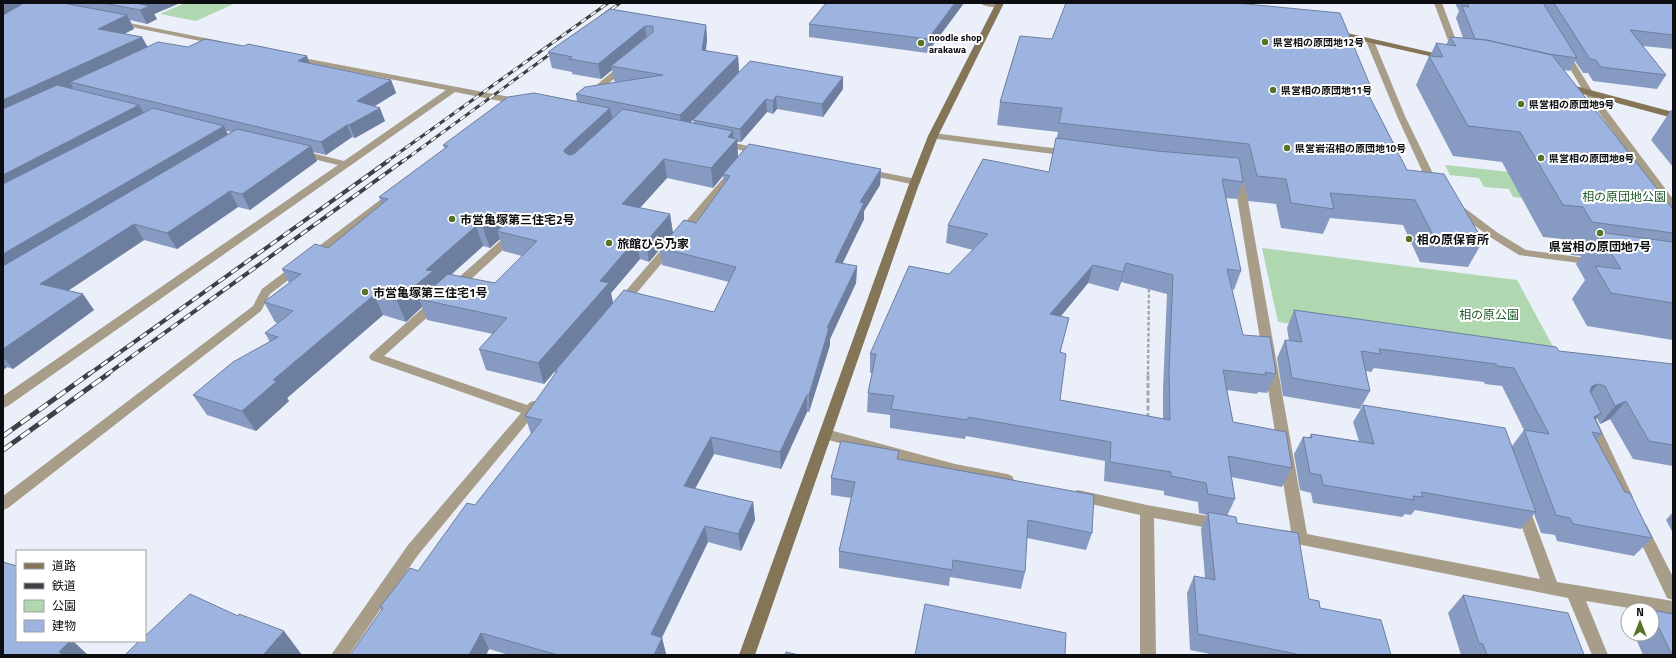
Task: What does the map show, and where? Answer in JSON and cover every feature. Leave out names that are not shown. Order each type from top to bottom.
[{"type":"street","points":[[747,655],[933,136],[999,4],[984,3]]},
{"type":"street","points":[[1325,30],[1456,61],[1438,3]]},
{"type":"street","points":[[107,20],[229,44]]},
{"type":"street","points":[[176,43],[190,37]]},
{"type":"street","points":[[1370,41],[1401,116],[1436,189],[1442,195],[1494,235],[1523,253],[1602,263]]},
{"type":"street","points":[[1560,47],[1588,92],[1673,206]]},
{"type":"street","points":[[283,56],[532,105]]},
{"type":"street","points":[[586,98],[634,59]]},
{"type":"street","points":[[1558,85],[1673,115]]},
{"type":"street","points":[[3,403],[452,90]]},
{"type":"street","points":[[504,111],[517,101]]},
{"type":"street","points":[[933,136],[1082,155]]},
{"type":"street","points":[[715,142],[774,154]]},
{"type":"street","points":[[613,314],[752,150]]},
{"type":"street","points":[[294,151],[346,164]]},
{"type":"street","points":[[854,170],[916,182]]},
{"type":"street","points":[[1223,170],[1238,172],[1300,539]]},
{"type":"street","points":[[3,504],[257,308],[266,292],[404,187]]},
{"type":"street","points":[[513,235],[375,357],[530,411]]},
{"type":"street","points":[[339,655],[413,550],[546,392]]},
{"type":"street","points":[[1584,408],[1673,593]]},
{"type":"street","points":[[826,434],[956,468],[1017,482]]},
{"type":"street","points":[[1517,490],[1551,588]]},
{"type":"street","points":[[1063,492],[1147,511],[1231,526]]},
{"type":"street","points":[[1147,511],[1148,655]]},
{"type":"street","points":[[1270,534],[1551,588],[1673,608]]},
{"type":"street","points":[[1574,592],[1600,655]]},
{"type":"path","points":[[1148,423],[1149,280]]},
{"type":"green space","points":[[185,3],[236,3],[196,21],[160,14]]},
{"type":"green space","name":"相の原団地公園","points":[[1445,165],[1637,186],[1658,212],[1513,197],[1509,189],[1484,187],[1479,178],[1450,175]]},
{"type":"green space","name":"相の原公園","points":[[1262,248],[1517,280],[1562,363],[1278,322]]},
{"type":"building","points":[[24,3],[63,3],[127,15],[98,29],[142,37],[3,100],[3,15]]},
{"type":"building","points":[[103,3],[142,3],[140,4],[150,6],[140,10]]},
{"type":"building","points":[[826,3],[955,3],[928,39],[809,24]]},
{"type":"building","points":[[1066,3],[1236,3],[1340,13],[1370,85],[1363,84],[1407,170],[1444,174],[1483,241],[1434,237],[1415,200],[1330,193],[1334,209],[1291,203],[1286,179],[1257,176],[1249,144],[1059,123],[1062,108],[1000,102],[1020,36],[1052,39]]},
{"type":"building","points":[[1467,3],[1543,3],[1577,58],[1475,39],[1462,6],[1469,7]]},
{"type":"building","points":[[1554,3],[1673,3],[1673,35],[1630,30],[1666,75],[1601,67],[1596,60],[1590,59]]},
{"type":"building","points":[[610,9],[706,25],[702,50],[738,56],[680,115],[576,94],[585,87],[663,75],[611,66],[653,32],[653,26],[645,26],[598,64],[569,59],[572,57],[548,52]]},
{"type":"building","points":[[1450,37],[1486,40],[1552,55],[1673,209],[1673,233],[1592,222],[1583,207],[1563,205],[1520,132],[1468,126],[1429,56],[1443,57],[1436,43],[1456,46]]},
{"type":"building","points":[[205,39],[244,46],[248,44],[307,56],[298,61],[391,80],[357,101],[380,108],[347,125],[321,142],[70,82],[158,42],[188,47]]},
{"type":"building","points":[[750,61],[843,77],[822,104],[776,96],[773,101],[766,99],[740,129],[693,120]]},
{"type":"building","points":[[57,85],[139,105],[3,175],[3,109]]},
{"type":"building","points":[[534,93],[610,108],[564,150],[564,152],[569,155],[574,154],[623,109],[733,131],[728,137],[737,139],[711,168],[664,159],[622,204],[670,214],[646,242],[636,239],[600,281],[609,283],[538,363],[479,349],[507,318],[419,299],[448,274],[495,283],[537,241],[497,231],[514,216],[511,212],[503,212],[483,228],[476,226],[426,270],[433,271],[397,301],[374,295],[273,380],[277,381],[242,411],[193,395],[233,362],[278,337],[265,333],[293,311],[264,302],[301,274],[282,269],[315,244],[328,248],[388,199],[379,197],[448,146],[443,145],[508,97]]},
{"type":"building","points":[[153,108],[224,126],[3,254],[3,184]]},
{"type":"building","points":[[237,129],[311,146],[242,194],[230,191],[167,233],[134,224],[40,284],[83,294],[3,349],[3,266]]},
{"type":"building","points":[[1056,138],[1157,151],[1239,158],[1243,182],[1222,179],[1241,271],[1227,269],[1243,335],[1270,337],[1276,374],[1265,372],[1266,375],[1223,370],[1233,422],[1286,432],[1292,468],[1228,456],[1235,499],[1208,494],[1206,483],[1171,476],[1171,472],[1110,462],[1111,442],[968,417],[968,420],[891,409],[894,396],[868,393],[876,354],[870,354],[909,266],[949,274],[988,234],[948,225],[983,159],[1049,172]],"holes":[[[1126,263],[1173,275],[1169,370],[1170,420],[1060,400],[1066,354],[1060,352],[1069,318],[1050,314],[1093,265],[1123,272]]]},
{"type":"building","points":[[749,144],[881,169],[860,202],[864,203],[835,262],[857,266],[827,328],[829,328],[809,395],[807,395],[780,452],[711,437],[684,486],[753,502],[738,534],[705,526],[651,634],[662,638],[654,655],[558,655],[481,633],[469,655],[350,655],[383,608],[380,607],[410,568],[418,571],[467,503],[475,505],[542,420],[525,416],[557,371],[555,371],[624,290],[714,312],[736,267],[660,248],[684,220],[696,223],[730,176],[723,174]]},
{"type":"building","points":[[1598,232],[1673,242],[1673,303],[1611,293],[1595,266],[1621,269]]},
{"type":"building","points":[[1294,310],[1556,347],[1559,351],[1673,364],[1673,445],[1649,441],[1626,401],[1615,406],[1605,386],[1598,384],[1592,386],[1590,391],[1601,413],[1594,417],[1602,434],[1592,432],[1625,492],[1630,493],[1652,538],[1573,524],[1570,518],[1556,515],[1524,430],[1549,434],[1514,368],[1497,366],[1496,364],[1379,349],[1381,354],[1361,351],[1370,391],[1292,378],[1285,340],[1302,342]]},
{"type":"building","points":[[1363,405],[1505,428],[1536,512],[1421,492],[1423,497],[1413,496],[1414,500],[1323,485],[1321,475],[1310,473],[1303,437],[1312,438],[1311,434],[1374,444]]},
{"type":"building","points":[[841,441],[899,451],[897,459],[1094,495],[1092,533],[1028,520],[1025,572],[953,560],[952,570],[839,551],[855,482],[831,478]]},
{"type":"building","points":[[1208,512],[1236,517],[1237,523],[1298,533],[1309,599],[1319,601],[1320,608],[1381,620],[1391,655],[1301,655],[1198,634],[1194,576],[1215,580]]},
{"type":"building","points":[[3,562],[16,566],[16,642],[69,642],[59,652],[65,655],[3,655]]},
{"type":"building","points":[[190,594],[238,616],[239,614],[284,631],[263,655],[125,655],[138,642],[146,642],[146,635]]},
{"type":"building","points":[[1463,595],[1568,613],[1584,655],[1487,655],[1483,644],[1479,643]]},
{"type":"building","points":[[925,604],[1066,633],[1065,655],[915,655]]},
{"type":"building","points":[[1660,612],[1673,614],[1672,655],[1660,630]]},
{"type":"building","points":[[786,652],[799,655],[785,655]]},
{"type":"railway","points":[[386,162],[608,3]]},
{"type":"railway","points":[[602,16],[620,3]]},
{"type":"railway","points":[[402,162],[557,49]]},
{"type":"railway","points":[[88,375],[388,161]]},
{"type":"railway","points":[[106,375],[403,161]]},
{"type":"railway","points":[[3,436],[89,374]]},
{"type":"railway","points":[[3,450],[108,374]]},
{"type":"place","name":"県営相の原団地12号","points":[[1265,42]]},
{"type":"place","name":"noodle shop arakawa","points":[[921,43]]},
{"type":"place","name":"県営相の原団地11号","points":[[1273,90]]},
{"type":"place","name":"県営相の原団地9号","points":[[1521,104]]},
{"type":"place","name":"県営岩沼相の原団地10号","points":[[1287,148]]},
{"type":"place","name":"県営相の原団地8号","points":[[1541,158]]},
{"type":"place","name":"市営亀塚第三住宅2号","points":[[452,219]]},
{"type":"place","name":"県営相の原団地7号","points":[[1600,233]]},
{"type":"place","name":"相の原保育所","points":[[1409,239]]},
{"type":"place","name":"旅館ひら乃家","points":[[609,243]]},
{"type":"place","name":"市営亀塚第三住宅1号","points":[[365,292]]}]
